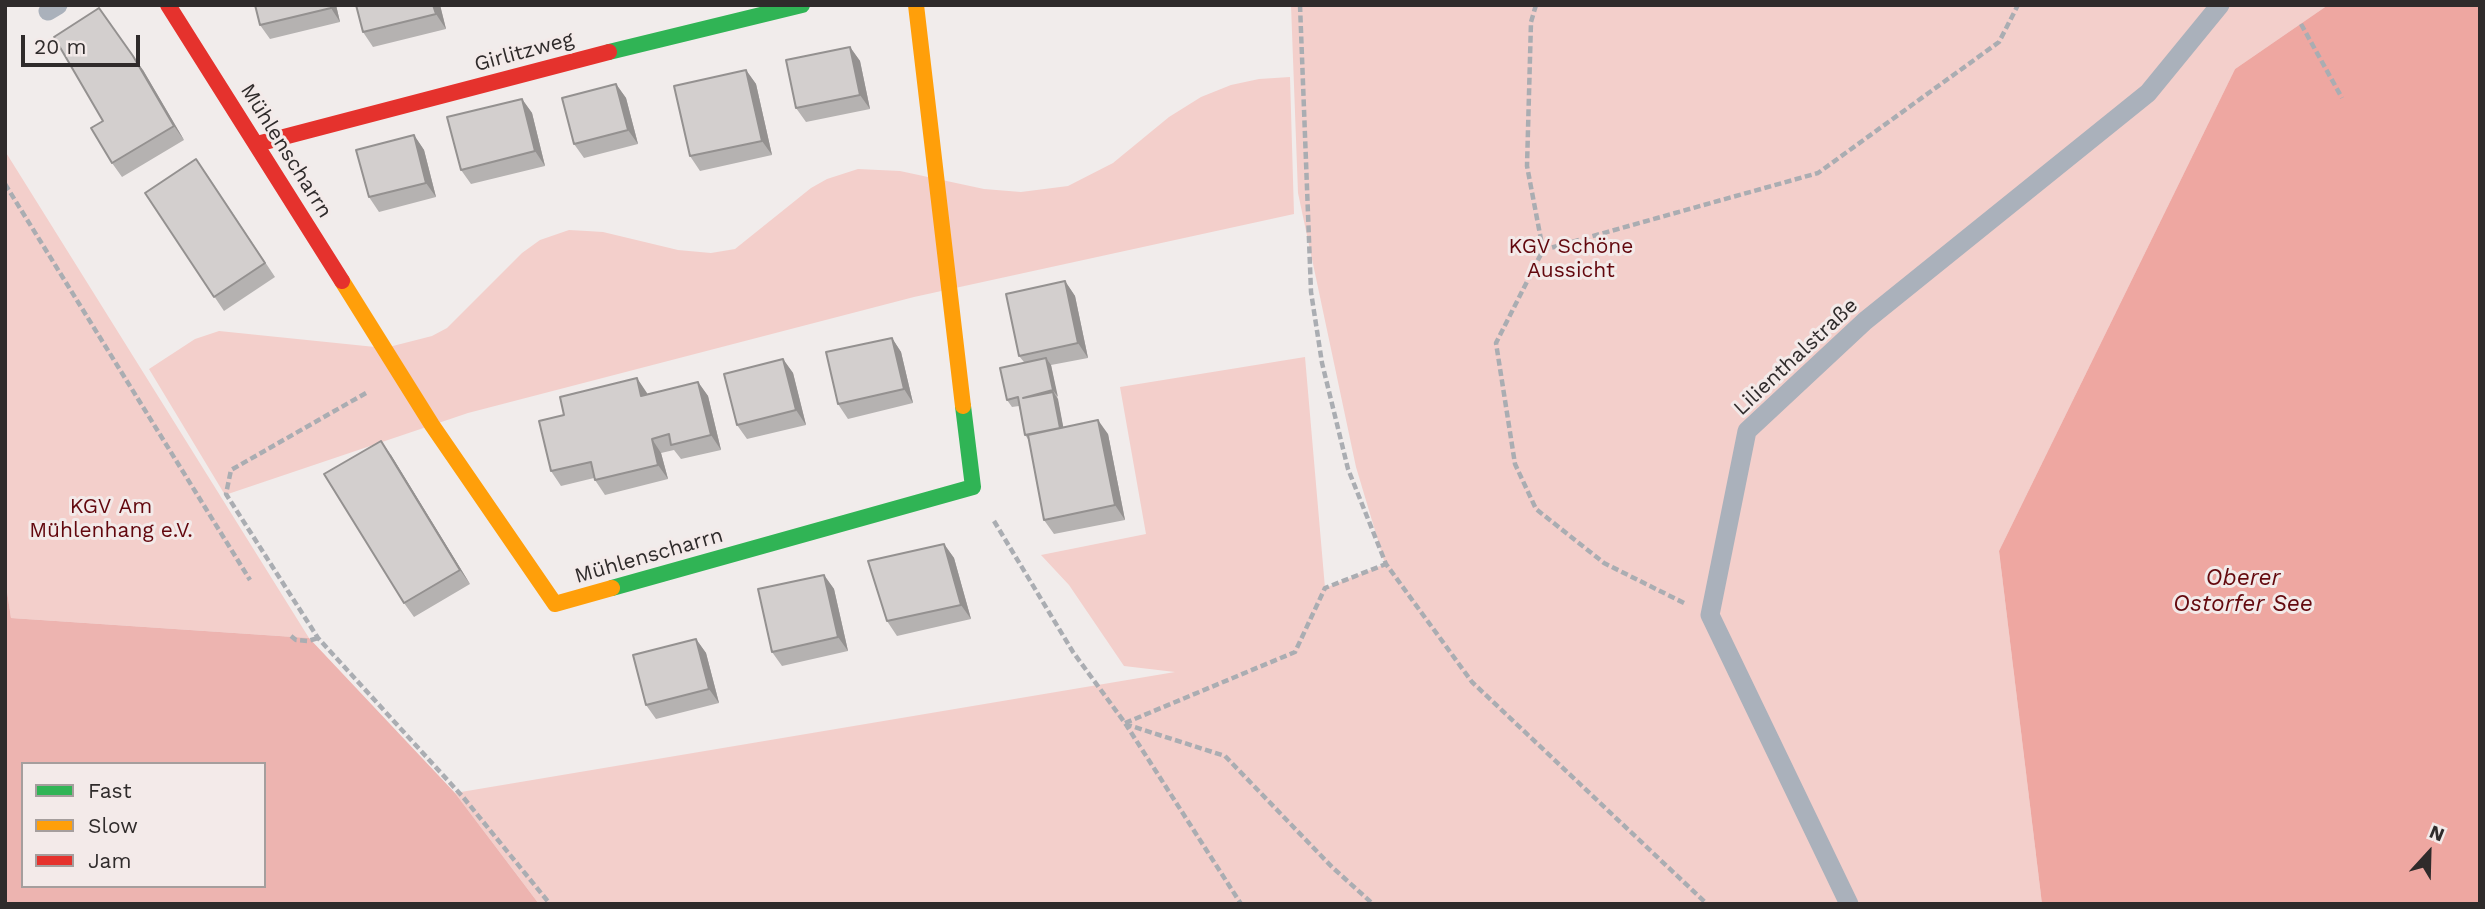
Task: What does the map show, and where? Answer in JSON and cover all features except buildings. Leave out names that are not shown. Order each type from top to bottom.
[{"type":"street","name":"Mühlenscharrn","points":[[168,5],[432,425],[555,604],[974,487]]},
{"type":"street","name":"Girlitzweg","points":[[257,144],[570,61],[802,5]]},
{"type":"street","points":[[916,5],[974,487]]},
{"type":"lane","name":"Lilienthalstraße","points":[[1710,615],[1747,431],[1865,321],[2148,93],[2220,5]]},
{"type":"lane","points":[[1710,615],[1849,904]]},
{"type":"path","points":[[1300,5],[1311,292],[1322,363],[1348,468],[1382,550],[1385,564],[1472,682],[1707,904]]},
{"type":"path","points":[[1536,5],[1531,22],[1527,166],[1543,250],[1496,343],[1515,464],[1536,509],[1604,563],[1710,615]]},
{"type":"path","points":[[1543,250],[1818,173],[1999,42],[2018,5]]},
{"type":"path","points":[[2301,24],[2342,98]]},
{"type":"path","points":[[5,184],[250,580]]},
{"type":"path","points":[[401,374],[231,470],[226,494],[318,638],[463,797],[550,904]]},
{"type":"path","points":[[974,487],[1073,652],[1125,723],[1241,904]]},
{"type":"path","points":[[1125,723],[1295,652],[1325,588],[1385,564]]},
{"type":"path","points":[[291,636],[296,640],[318,638]]},
{"type":"path","points":[[1125,723],[1225,756],[1332,867],[1373,904]]},
{"type":"green space","name":"KGV Schöne Aussicht","points":[[1291,5],[2328,5],[2235,69],[1999,551],[2042,904],[539,904],[455,793],[1175,672],[1124,666],[1069,585],[1041,555],[1146,534],[1120,387],[1305,357],[1325,588],[1385,564],[1356,467],[1298,193]]},
{"type":"green space","points":[[1290,77],[1294,214],[914,297],[468,413],[225,495],[149,369],[195,339],[219,331],[385,348],[432,336],[447,328],[522,253],[540,240],[569,230],[603,232],[678,250],[711,253],[735,249],[811,188],[827,179],[858,169],[900,171],[984,189],[1021,192],[1068,186],[1113,163],[1169,117],[1201,97],[1231,85],[1259,79]]},
{"type":"green space","name":"KGV Am Mühlenhang e.V.","points":[[5,151],[309,638],[11,618],[5,578]]},
{"type":"shaded area","points":[[5,578],[11,618],[309,638],[455,793],[539,904],[5,904]]},
{"type":"water","name":"Oberer Ostorfer See","points":[[2328,5],[2480,5],[2480,904],[2042,904],[1999,551],[2235,69]]},
{"type":"traffic: fast","points":[[609,52],[802,5]]},
{"type":"traffic: fast","points":[[612,588],[973,487],[963,406]]},
{"type":"traffic: slow","points":[[916,5],[963,406]]},
{"type":"traffic: slow","points":[[342,281],[432,425],[555,604],[612,588]]},
{"type":"traffic: jam","points":[[168,5],[342,281]]},
{"type":"traffic: jam","points":[[257,144],[609,52]]}]
